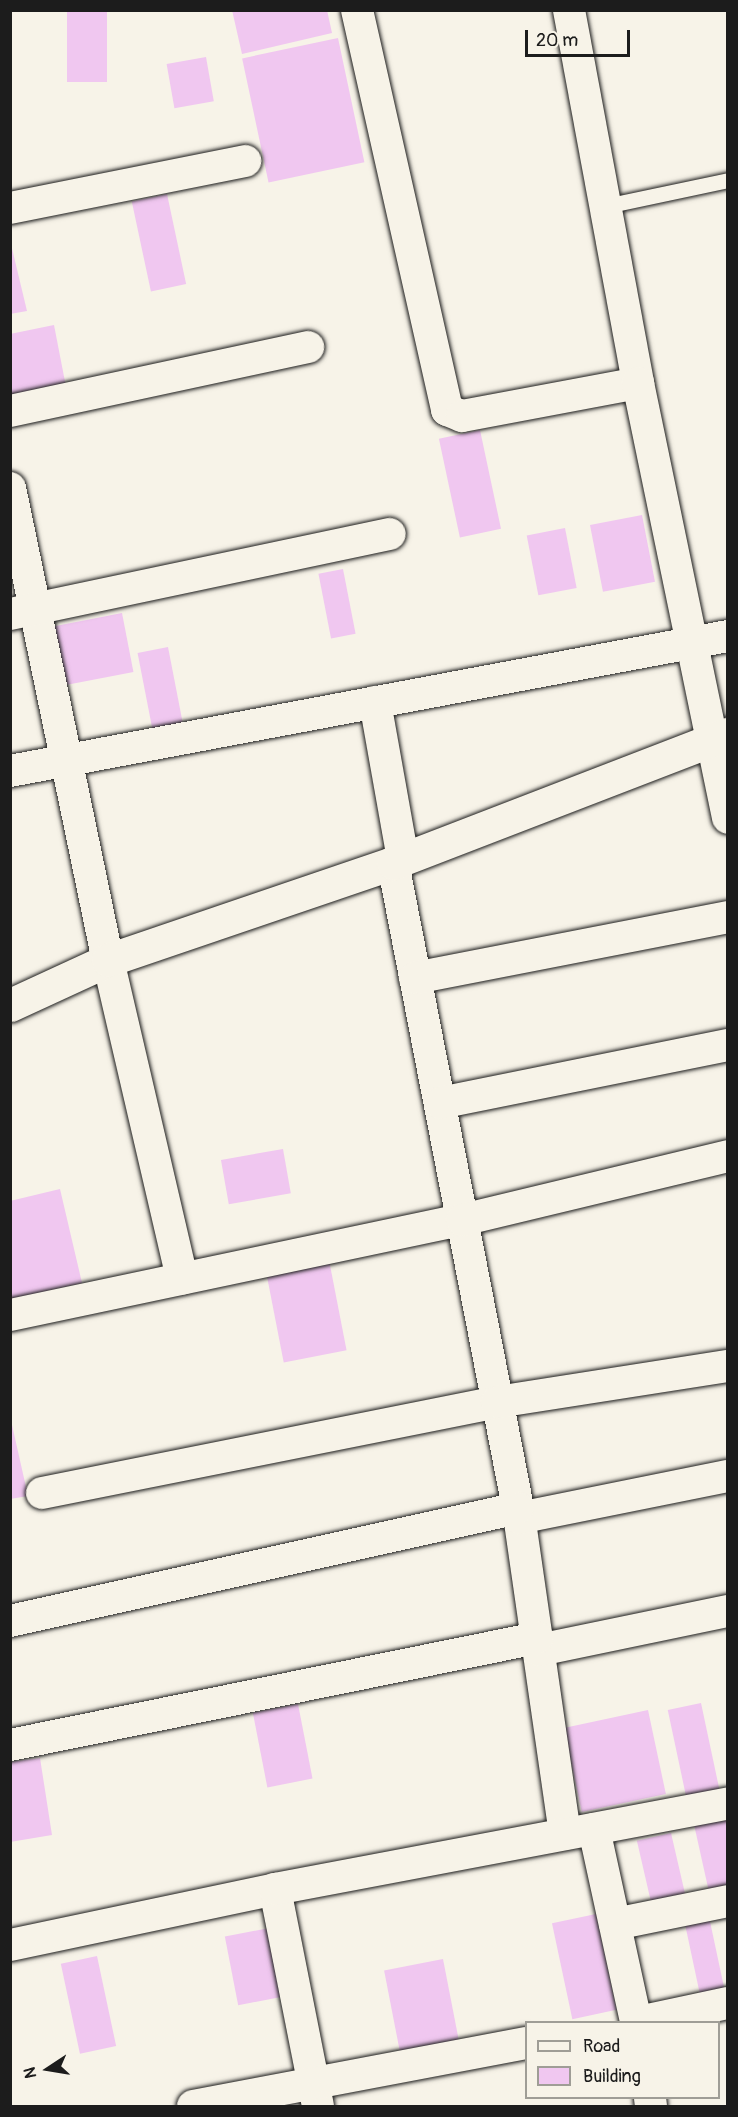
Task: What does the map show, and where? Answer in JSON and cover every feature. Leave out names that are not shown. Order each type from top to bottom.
[{"type":"street","points":[[357,10],[447,410],[462,416],[638,383]]},
{"type":"street","points":[[569,10],[638,383],[692,644],[720,737],[728,818]]},
{"type":"street","points":[[10,207],[245,161]]},
{"type":"street","points":[[10,411],[308,346]]},
{"type":"street","points":[[10,488],[23,611],[66,760],[108,960],[182,1279]]},
{"type":"street","points":[[23,611],[390,534]]},
{"type":"street","points":[[10,771],[728,636]]},
{"type":"street","points":[[375,702],[415,978],[519,1513],[538,1644],[580,1832],[615,1924],[637,2021]]},
{"type":"street","points":[[10,1005],[108,960],[398,861],[720,737]]},
{"type":"street","points":[[415,978],[728,917]]},
{"type":"street","points":[[440,1104],[728,1045]]},
{"type":"street","points":[[10,1315],[462,1220],[728,1156]]},
{"type":"street","points":[[42,1493],[497,1402],[728,1366]]},
{"type":"street","points":[[10,1621],[519,1513],[728,1476]]},
{"type":"street","points":[[10,1745],[538,1644],[728,1611]]},
{"type":"street","points":[[10,1945],[275,1889],[728,1803]]},
{"type":"street","points":[[275,1889],[315,2095]]},
{"type":"street","points":[[615,1924],[728,1901]]},
{"type":"street","points":[[642,2021],[728,2003]]},
{"type":"street","points":[[193,2106],[315,2095],[525,2043]]},
{"type":"lane","points":[[605,206],[728,180]]},
{"type":"building","points":[[67,10],[107,10],[107,82],[67,82]]},
{"type":"building","points":[[232,10],[327,10],[332,33],[242,54]]},
{"type":"building","points":[[338,38],[364,162],[269,183],[242,58]]},
{"type":"building","points":[[206,57],[214,101],[174,108],[167,64]]},
{"type":"building","points":[[167,194],[186,284],[151,291],[132,201]]},
{"type":"building","points":[[10,240],[27,311],[10,314]]},
{"type":"building","points":[[54,325],[67,392],[10,402],[10,334]]},
{"type":"building","points":[[480,430],[501,529],[460,538],[439,439]]},
{"type":"building","points":[[642,515],[655,582],[603,592],[590,525]]},
{"type":"building","points":[[565,528],[577,588],[538,595],[527,535]]},
{"type":"building","points":[[343,569],[356,634],[331,639],[318,574]]},
{"type":"building","points":[[122,613],[133,672],[53,688],[42,629]]},
{"type":"building","points":[[168,647],[184,731],[154,737],[138,653]]},
{"type":"building","points":[[283,1149],[291,1193],[229,1204],[221,1160]]},
{"type":"building","points":[[60,1189],[82,1283],[10,1300],[10,1201]]},
{"type":"building","points":[[329,1260],[347,1350],[284,1363],[266,1272]]},
{"type":"building","points":[[10,1416],[28,1496],[10,1499]]},
{"type":"building","points":[[701,1703],[719,1789],[686,1796],[668,1710]]},
{"type":"building","points":[[298,1704],[313,1779],[267,1787],[253,1713]]},
{"type":"building","points":[[648,1710],[666,1794],[582,1812],[564,1728]]},
{"type":"building","points":[[40,1758],[52,1835],[10,1842],[10,1762]]},
{"type":"building","points":[[728,1813],[728,1897],[711,1901],[693,1820]]},
{"type":"building","points":[[671,1833],[688,1907],[654,1915],[637,1841]]},
{"type":"building","points":[[708,1912],[724,1988],[700,1993],[684,1917]]},
{"type":"building","points":[[596,1914],[616,2010],[572,2019],[552,1923]]},
{"type":"building","points":[[269,1928],[282,1997],[238,2005],[225,1937]]},
{"type":"building","points":[[97,1956],[116,2046],[80,2054],[61,1964]]},
{"type":"building","points":[[443,1959],[460,2044],[401,2056],[384,1970]]}]
